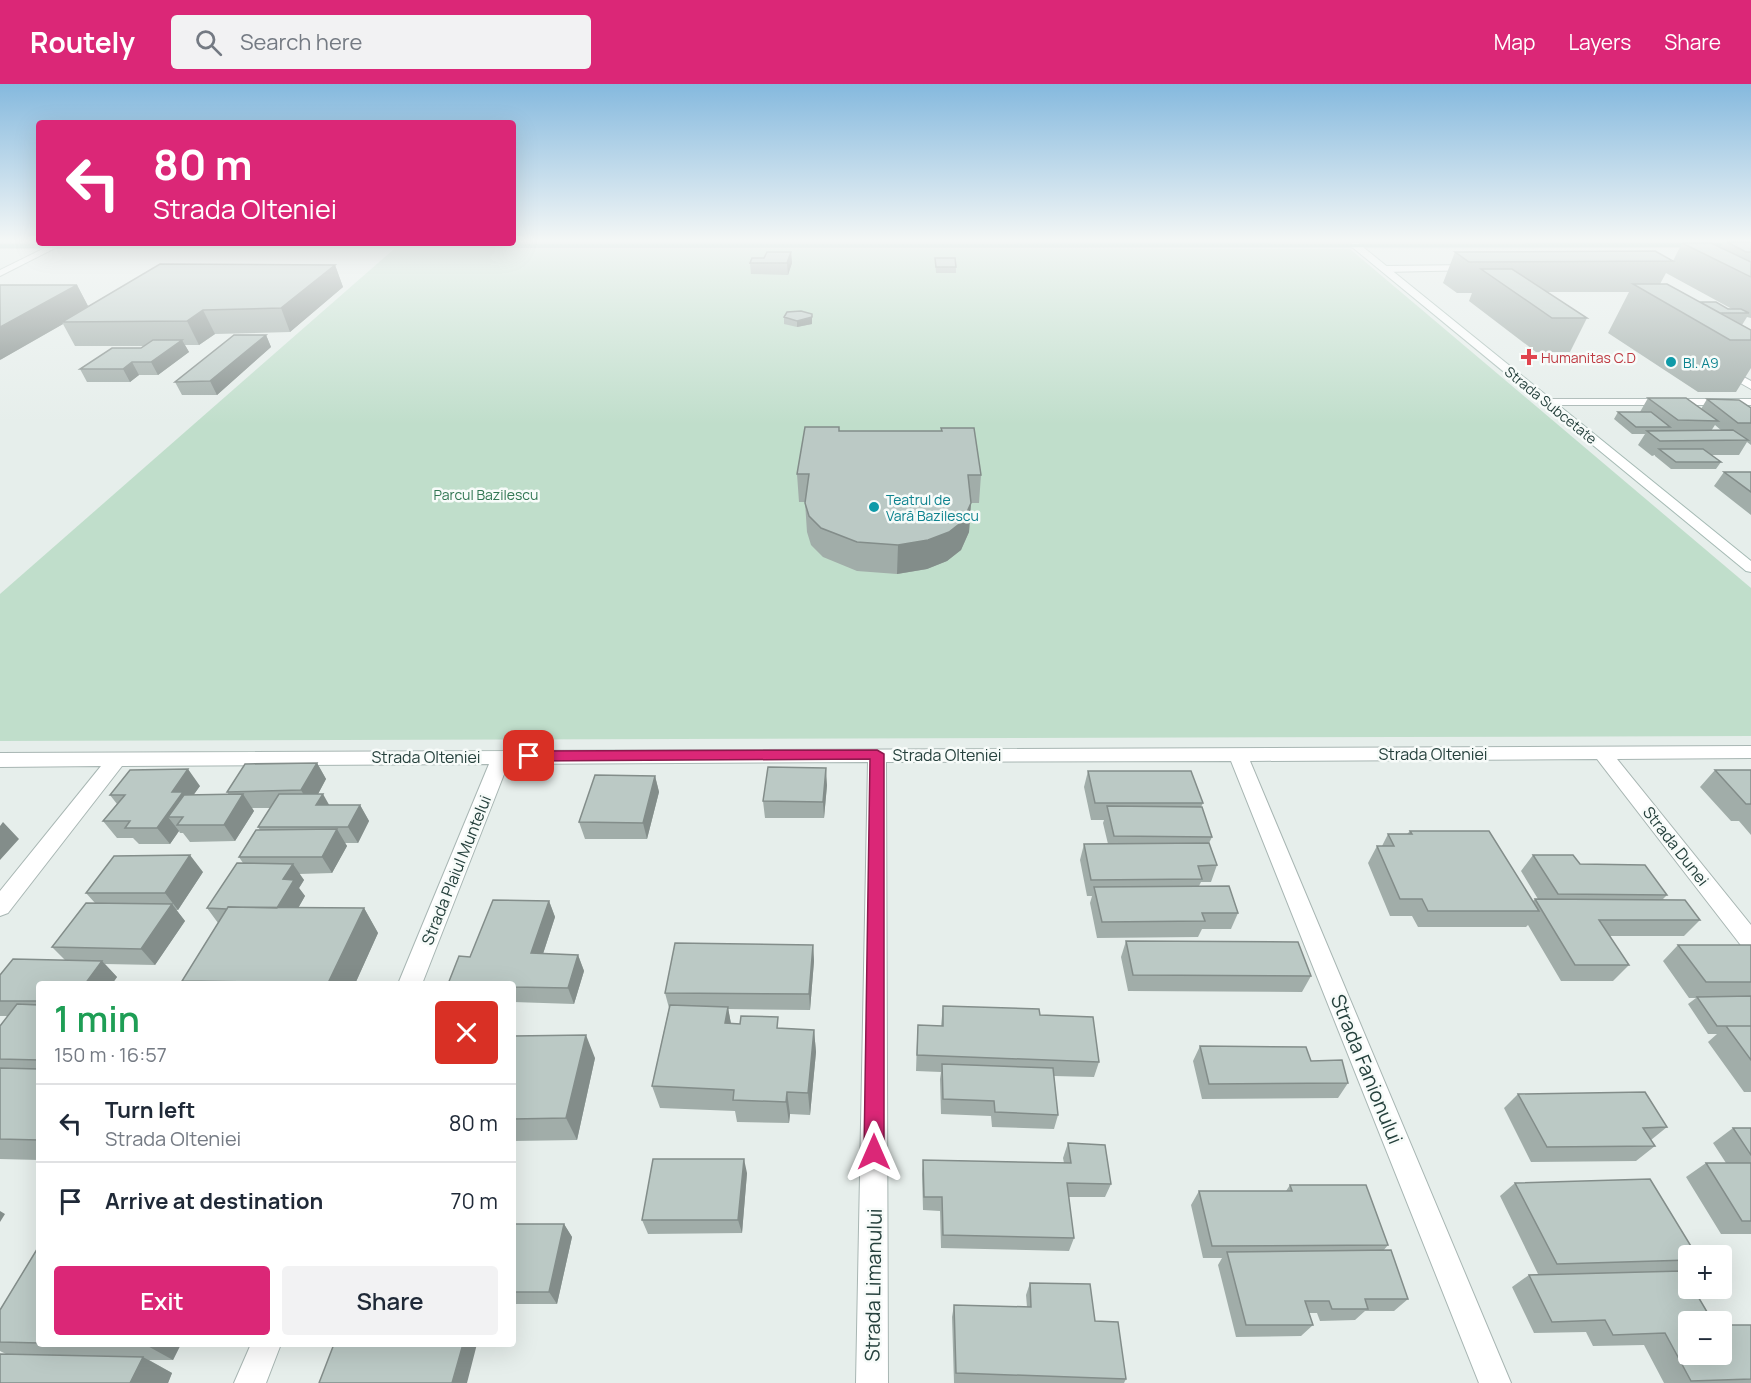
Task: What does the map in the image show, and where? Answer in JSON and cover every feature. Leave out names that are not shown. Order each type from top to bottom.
[{"type":"street","name":"Strada Subcetate","points":[[1425,303],[1751,568]]},
{"type":"street","points":[[1714,363],[1751,386]]},
{"type":"street","points":[[1548,402],[1751,402]]},
{"type":"street","name":"Strada Dunei","points":[[1601,752],[1751,941]]},
{"type":"street","name":"Strada Olteniei","points":[[0,760],[877,754],[1239,755],[1751,752]]},
{"type":"street","name":"Strada Limanului","points":[[872,1383],[877,754]]},
{"type":"street","name":"Strada Fanionului","points":[[1239,755],[1495,1383]]},
{"type":"street","name":"Strada Plaiul Muntelui","points":[[411,981],[502,756]]},
{"type":"street","points":[[0,907],[117,759]]},
{"type":"street","points":[[250,1383],[265,1347]]},
{"type":"green space","name":"Parcul Bazilescu","points":[[333,303],[1413,303],[1751,588],[1751,736],[0,741],[0,594]]},
{"type":"building","points":[[0,303],[45,303],[0,327]]},
{"type":"building","points":[[95,303],[288,303],[281,308],[203,310],[187,321],[62,322]]},
{"type":"building","points":[[1530,303],[1563,303],[1587,318],[1552,318]]},
{"type":"building","points":[[1665,303],[1701,303],[1751,330],[1751,340],[1730,340]]},
{"type":"building","points":[[1701,303],[1717,303],[1728,309],[1741,309],[1749,313],[1720,313]]},
{"type":"building","points":[[801,311],[812,314],[812,317],[797,321],[784,317],[787,312]]},
{"type":"building","points":[[234,335],[266,335],[210,381],[175,382]]},
{"type":"building","points":[[153,340],[182,340],[151,362],[132,362],[123,369],[80,369],[112,348],[141,348]]},
{"type":"building","points":[[1648,398],[1686,398],[1718,421],[1678,420]]},
{"type":"building","points":[[1707,399],[1739,400],[1751,408],[1751,423],[1738,423]]},
{"type":"building","points":[[1618,412],[1651,412],[1670,427],[1636,427]]},
{"type":"building","points":[[805,427],[839,427],[839,431],[942,431],[941,428],[974,428],[981,475],[968,475],[971,503],[963,521],[949,532],[928,540],[898,545],[857,542],[821,528],[809,516],[805,503],[809,474],[797,474]]},
{"type":"building","points":[[1733,430],[1748,440],[1660,441],[1647,431]]},
{"type":"building","points":[[1659,449],[1703,449],[1721,462],[1676,462]]},
{"type":"building","points":[[1724,472],[1751,472],[1751,492]]},
{"type":"building","points":[[317,763],[301,790],[227,792],[245,764]]},
{"type":"building","points":[[768,767],[826,768],[823,802],[763,801]]},
{"type":"building","points":[[188,769],[172,792],[183,792],[157,828],[125,828],[130,821],[103,821],[125,795],[110,795],[130,770]]},
{"type":"building","points":[[1715,770],[1751,770],[1751,804],[1746,804]]},
{"type":"building","points":[[1088,771],[1191,771],[1203,803],[1095,803]]},
{"type":"building","points":[[595,775],[655,776],[643,823],[579,822]]},
{"type":"building","points":[[243,794],[224,825],[177,825],[183,817],[168,817],[184,795]]},
{"type":"building","points":[[279,794],[323,794],[316,805],[360,805],[348,827],[258,827]]},
{"type":"building","points":[[1107,806],[1202,807],[1212,837],[1114,836]]},
{"type":"building","points":[[337,829],[322,857],[239,857],[256,830]]},
{"type":"building","points":[[1410,831],[1489,831],[1539,911],[1428,911],[1422,899],[1400,899],[1377,846],[1394,846],[1388,834],[1412,834]]},
{"type":"building","points":[[1209,843],[1217,865],[1198,866],[1202,879],[1091,880],[1084,844]]},
{"type":"building","points":[[190,855],[165,893],[86,893],[114,856]]},
{"type":"building","points":[[1533,855],[1573,855],[1580,864],[1645,865],[1667,895],[1558,894]]},
{"type":"building","points":[[237,863],[293,864],[283,879],[294,880],[277,908],[207,908]]},
{"type":"building","points":[[1229,886],[1238,913],[1202,913],[1205,921],[1102,922],[1094,887]]},
{"type":"building","points":[[1535,899],[1685,900],[1700,920],[1599,920],[1629,965],[1575,965]]},
{"type":"building","points":[[493,900],[549,901],[531,953],[578,955],[568,988],[516,987],[516,981],[449,981],[459,956],[470,957]]},
{"type":"building","points":[[86,903],[172,904],[141,949],[52,947]]},
{"type":"building","points":[[228,907],[364,908],[329,981],[182,981]]},
{"type":"building","points":[[1126,941],[1298,942],[1311,976],[1133,975]]},
{"type":"building","points":[[675,943],[813,945],[809,994],[665,993]]},
{"type":"building","points":[[1678,945],[1751,945],[1751,982],[1706,982]]},
{"type":"building","points":[[13,959],[102,961],[87,981],[36,981],[36,1001],[0,1001],[0,975]]},
{"type":"building","points":[[1751,996],[1751,1026],[1717,1026],[1697,997]]},
{"type":"building","points":[[17,1004],[36,1005],[36,1060],[0,1059],[0,1026]]},
{"type":"building","points":[[670,1005],[728,1007],[725,1023],[740,1024],[741,1016],[778,1017],[777,1028],[814,1030],[808,1093],[787,1092],[786,1102],[733,1100],[734,1090],[652,1086]]},
{"type":"building","points":[[943,1006],[1039,1009],[1040,1015],[1093,1017],[1099,1062],[917,1055],[918,1025],[943,1026]]},
{"type":"building","points":[[1726,1026],[1751,1026],[1751,1060]]},
{"type":"building","points":[[586,1035],[566,1118],[516,1119],[516,1036]]},
{"type":"building","points":[[1200,1046],[1306,1047],[1311,1061],[1342,1060],[1348,1083],[1209,1084]]},
{"type":"building","points":[[942,1064],[1053,1068],[1058,1115],[995,1112],[994,1101],[943,1099]]},
{"type":"building","points":[[0,1068],[36,1069],[36,1140],[0,1139]]},
{"type":"building","points":[[1645,1092],[1667,1127],[1643,1128],[1655,1146],[1547,1147],[1518,1094]]},
{"type":"building","points":[[1733,1128],[1751,1128],[1751,1155]]},
{"type":"building","points":[[1068,1143],[1105,1145],[1111,1184],[1067,1183],[1074,1238],[943,1235],[942,1197],[924,1197],[923,1160],[1071,1163]]},
{"type":"building","points":[[653,1159],[744,1159],[738,1220],[642,1220]]},
{"type":"building","points":[[1706,1163],[1751,1163],[1751,1221],[1742,1221]]},
{"type":"building","points":[[1650,1179],[1690,1245],[1678,1245],[1678,1260],[1557,1264],[1515,1183]]},
{"type":"building","points":[[1290,1185],[1366,1185],[1388,1245],[1212,1246],[1199,1191],[1292,1191]]},
{"type":"building","points":[[516,1224],[564,1224],[549,1292],[516,1292]]},
{"type":"building","points":[[1391,1250],[1408,1299],[1365,1299],[1368,1309],[1332,1309],[1329,1301],[1305,1301],[1313,1325],[1246,1325],[1227,1252]]},
{"type":"building","points":[[36,1251],[36,1343],[0,1342],[0,1310]]},
{"type":"building","points":[[1678,1271],[1678,1299],[1699,1299],[1707,1311],[1678,1311],[1678,1357],[1665,1333],[1613,1335],[1605,1320],[1552,1322],[1529,1275]]},
{"type":"building","points":[[1030,1283],[1090,1284],[1095,1321],[1118,1322],[1126,1379],[956,1373],[954,1305],[1031,1307]]},
{"type":"building","points":[[1732,1325],[1751,1325],[1751,1379],[1691,1381],[1682,1365],[1732,1365]]},
{"type":"building","points":[[333,1347],[462,1347],[452,1383],[319,1383]]},
{"type":"building","points":[[0,1354],[143,1357],[130,1383],[0,1383]]},
{"type":"place","name":"Humanitas C.D","points":[[1529,357]]},
{"type":"place","name":"Bl. A9","points":[[1671,362]]},
{"type":"place","name":"Teatrul de Vară Bazilescu","points":[[874,507]]},
{"type":"route","points":[[529,756],[877,754],[874,1152]]}]
